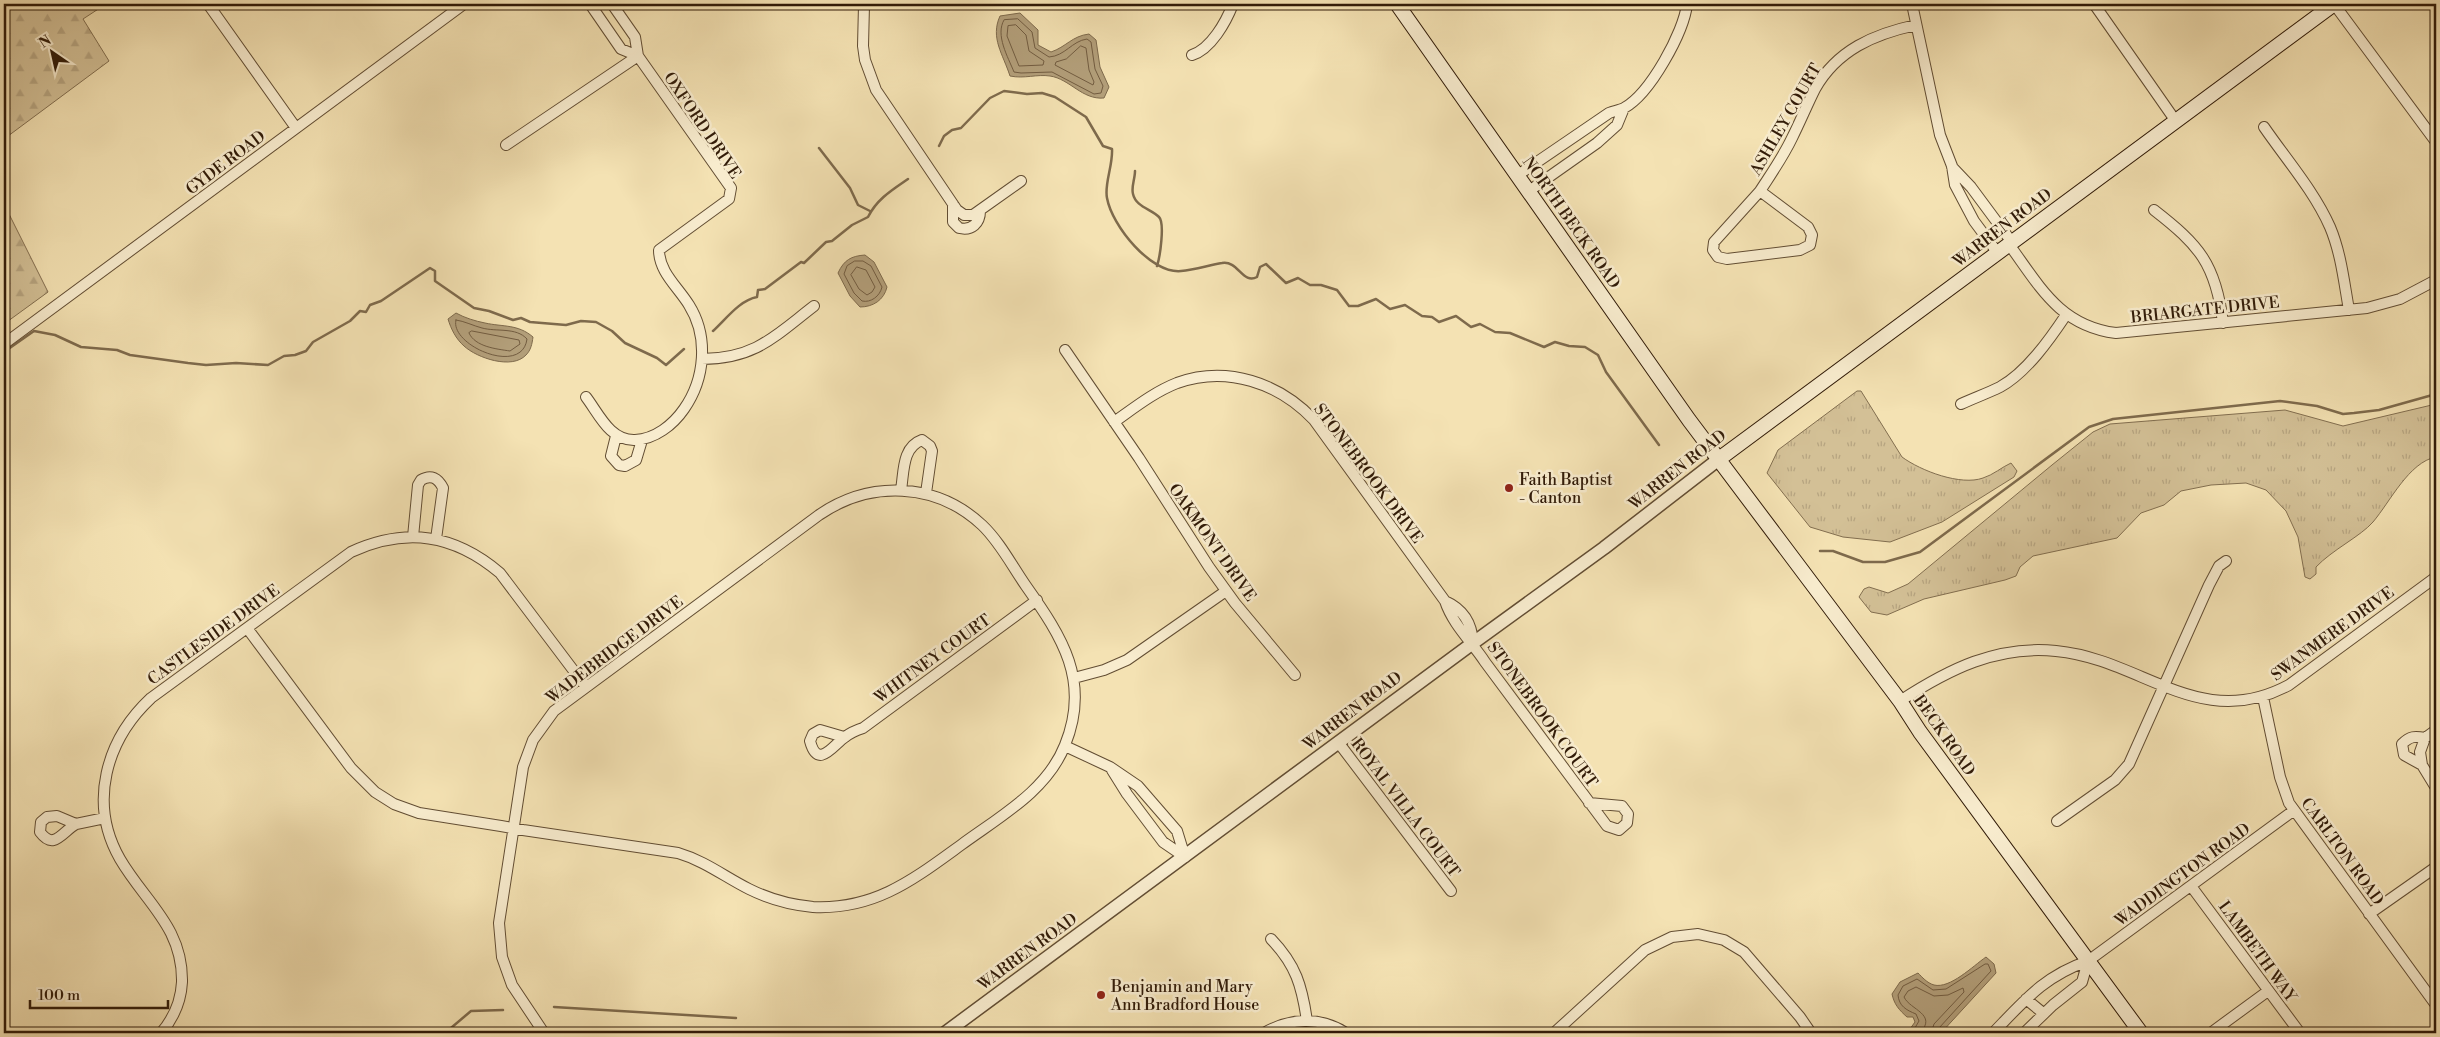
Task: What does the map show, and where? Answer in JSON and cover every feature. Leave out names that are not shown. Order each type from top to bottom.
[{"type":"main road","name":"NORTH BECK ROAD","points":[[1398,4],[1684,413],[1719,458]]},
{"type":"main road","name":"WARREN ROAD","points":[[1719,458],[2334,4]]},
{"type":"main road","name":"BECK ROAD","points":[[1719,458],[1900,701],[1926,740],[2141,1033]]},
{"type":"street","points":[[208,4],[296,128]]},
{"type":"street","name":"GYDE ROAD","points":[[4,344],[464,4]]},
{"type":"street","name":"OXFORD DRIVE","points":[[590,4],[622,49],[638,56]]},
{"type":"street","name":"OXFORD DRIVE","points":[[612,4],[635,37],[638,56],[731,188],[729,199],[659,250],[659,263],[689,306],[699,325],[702,359],[700,376],[692,398],[681,413],[666,429],[648,439],[642,440]]},
{"type":"street","points":[[893,4],[862,4],[863,46],[873,84],[881,100],[953,204],[964,214],[973,215],[1021,180]]},
{"type":"street","points":[[1192,55],[1202,52],[1224,23],[1233,4]]},
{"type":"street","points":[[1529,191],[1597,143],[1618,124],[1624,108],[1647,85],[1666,58],[1681,28],[1687,4]]},
{"type":"street","name":"BRIARGATE DRIVE","points":[[1912,4],[1940,135],[1952,166],[1955,185],[1961,199],[1997,252]]},
{"type":"street","points":[[2094,4],[2175,120]]},
{"type":"street","points":[[2334,4],[2436,142]]},
{"type":"street","name":"ASHLEY COURT","points":[[1760,191],[1808,227],[1812,235],[1810,245],[1800,250],[1727,259],[1718,257],[1713,247],[1716,239],[1760,191],[1791,140],[1817,87],[1834,64],[1852,49],[1872,38],[1886,32],[1916,25]]},
{"type":"street","points":[[506,145],[638,56]]},
{"type":"street","points":[[1518,175],[1609,113],[1624,108]]},
{"type":"street","points":[[2264,127],[2321,210],[2329,227],[2341,262],[2349,310]]},
{"type":"street","name":"BRIARGATE DRIVE","points":[[1952,166],[1971,187],[2044,293],[2066,315],[2088,327],[2116,333],[2349,310],[2384,304],[2400,299],[2436,280]]},
{"type":"street","points":[[953,204],[954,222],[959,228],[969,229],[975,226],[980,218],[980,211]]},
{"type":"street","points":[[2154,210],[2184,233],[2208,266],[2217,286],[2223,323]]},
{"type":"street","points":[[702,359],[721,359],[746,354],[772,339],[814,306]]},
{"type":"street","points":[[1961,404],[2002,386],[2014,376],[2040,351],[2066,315]]},
{"type":"street","name":"OAKMONT DRIVE","points":[[1066,350],[1226,591],[1295,675]]},
{"type":"street","name":"STONEBROOK DRIVE","points":[[1114,422],[1160,391],[1177,383],[1202,377],[1242,379],[1270,387],[1284,394],[1314,420],[1446,601],[1449,614],[1472,643]]},
{"type":"street","points":[[586,397],[616,436],[630,440],[642,440],[636,460],[625,466],[619,465],[611,456],[616,436]]},
{"type":"street","points":[[901,490],[908,449],[922,440],[930,446],[932,451],[926,493]]},
{"type":"street","name":"WARREN ROAD","points":[[945,1033],[1472,643],[1604,548],[1719,458]]},
{"type":"street","points":[[414,537],[418,486],[421,480],[431,477],[436,478],[443,488],[436,539]]},
{"type":"street","name":"WADEBRIDGE DRIVE","points":[[247,628],[351,768],[375,792],[394,804],[419,813],[513,828],[678,853],[702,862],[748,889],[776,900],[814,907],[847,905],[884,895],[917,877],[1033,791],[1051,771],[1065,746],[1074,712],[1074,678],[1062,639],[1037,600],[985,529],[967,513],[926,493],[901,490],[862,494],[828,508],[586,686],[554,712],[533,740],[523,767],[513,828],[499,923],[500,945],[512,985],[544,1033]]},
{"type":"street","name":"CASTLESIDE DRIVE","points":[[161,1033],[168,1025],[177,1007],[181,988],[179,951],[173,934],[121,861],[111,841],[105,818],[103,797],[107,770],[114,746],[128,722],[151,698],[351,552],[382,540],[414,537],[436,539],[468,550],[500,573],[586,686]]},
{"type":"street","points":[[2057,821],[2115,780],[2129,764],[2209,584],[2218,566],[2226,561]]},
{"type":"street","name":"SWANMERE DRIVE","points":[[1900,701],[1928,682],[1959,666],[1994,654],[2025,650],[2057,651],[2089,656],[2194,697],[2216,702],[2238,702],[2263,697],[2289,686],[2436,577]]},
{"type":"street","points":[[1074,678],[1104,670],[1127,660],[1226,591]]},
{"type":"street","name":"WHITNEY COURT","points":[[844,737],[863,728],[1037,600]]},
{"type":"street","name":"STONEBROOK COURT","points":[[1472,643],[1589,803]]},
{"type":"street","name":"CARLTON ROAD","points":[[2263,697],[2280,777],[2294,811],[2436,1005]]},
{"type":"street","points":[[2436,730],[2425,738],[2420,752],[2422,765],[2436,788]]},
{"type":"street","points":[[2422,765],[2404,755],[2402,744],[2409,738],[2416,736],[2425,738]]},
{"type":"street","name":"ROYAL VILLA COURT","points":[[1338,742],[1450,891]]},
{"type":"street","points":[[1065,746],[1110,767],[1138,786],[1157,805],[1177,831],[1185,857]]},
{"type":"street","points":[[1110,767],[1127,794],[1163,842],[1185,857]]},
{"type":"street","name":"WADDINGTON ROAD","points":[[1993,1033],[2043,983],[2070,968],[2088,961],[2294,811]]},
{"type":"street","points":[[76,824],[105,818]]},
{"type":"street","points":[[2369,914],[2436,867]]},
{"type":"street","name":"LAMBETH WAY","points":[[2191,886],[2300,1033]]},
{"type":"street","points":[[1554,1033],[1645,950],[1672,937],[1698,934],[1724,940],[1744,952],[1800,1017],[1811,1033]]},
{"type":"street","points":[[1271,940],[1287,956],[1296,975],[1307,1020]]},
{"type":"street","points":[[2024,1033],[2043,1014],[2082,982],[2088,961]]},
{"type":"street","points":[[2212,1032],[2268,991]]},
{"type":"street","points":[[2026,999],[2043,1014]]},
{"type":"street","points":[[1264,1033],[1284,1024],[1307,1020],[1332,1026],[1346,1033]]},
{"type":"green space","points":[[4,4],[106,4],[83,19],[109,61],[4,139]]},
{"type":"green space","points":[[4,204],[48,292],[4,324]]},
{"type":"green space","points":[[1857,391],[1861,391],[1902,457],[1910,462],[1941,476],[1964,480],[1983,478],[2011,463],[2017,471],[2014,477],[1942,522],[1890,542],[1843,537],[1810,527],[1767,473],[1778,450]]},
{"type":"green space","points":[[2436,404],[2436,457],[2426,460],[2417,466],[2373,522],[2316,567],[2316,574],[2310,579],[2305,577],[2298,537],[2286,511],[2266,490],[2246,483],[2211,485],[2181,491],[2164,505],[2141,513],[2117,538],[2033,556],[2020,567],[2016,576],[1924,599],[1887,615],[1871,612],[1859,597],[1864,589],[1869,587],[1888,593],[1908,584],[2093,432],[2110,424],[2285,410],[2343,426]]},
{"type":"water","points":[[1020,13],[1038,30],[1038,45],[1051,52],[1083,35],[1089,34],[1096,40],[1100,67],[1109,87],[1104,98],[1089,96],[1064,81],[1050,76],[1010,76],[997,39],[997,24],[1000,16]]},
{"type":"water","points":[[865,255],[874,262],[887,287],[886,292],[877,302],[869,306],[860,307],[850,296],[838,273],[848,260],[856,256]]},
{"type":"water","points":[[456,313],[466,318],[522,330],[533,337],[530,349],[526,355],[512,362],[495,361],[477,355],[461,343],[452,330],[448,319]]},
{"type":"water","points":[[1986,957],[1994,964],[1996,973],[1941,1033],[1907,1033],[1915,1022],[1913,1017],[1907,1017],[1899,1009],[1892,994],[1900,982],[1918,973],[1934,985],[1947,984]]},
{"type":"waterway","points":[[939,146],[944,136],[952,130],[961,128],[990,98],[1004,91],[1027,94],[1042,93],[1055,97],[1086,117],[1103,146],[1112,149],[1106,193],[1110,209],[1116,222],[1135,246],[1157,265],[1169,270],[1181,271],[1228,263],[1252,279],[1257,277],[1260,267],[1266,264],[1286,283],[1298,278],[1310,285],[1321,285],[1337,290],[1349,306],[1358,306],[1376,299],[1390,309],[1405,305],[1422,316],[1432,317],[1439,322],[1456,316],[1471,327],[1480,324],[1495,332],[1510,333],[1544,347],[1555,342],[1569,346],[1585,347],[1598,355],[1606,372],[1659,445]]},
{"type":"waterway","points":[[819,148],[850,188],[858,205],[870,211]]},
{"type":"waterway","points":[[1135,171],[1132,189],[1137,202],[1156,214],[1161,220],[1161,240],[1157,266]]},
{"type":"waterway","points":[[713,331],[739,306],[757,297],[758,290],[765,289],[801,262],[804,263],[826,242],[832,241],[852,225],[868,217],[880,200],[908,179]]},
{"type":"waterway","points":[[4,352],[34,331],[55,335],[81,347],[117,350],[130,355],[206,365],[236,363],[268,365],[284,356],[306,351],[313,342],[350,321],[360,311],[366,312],[370,305],[381,301],[430,268],[435,271],[435,281],[474,308],[489,311],[513,320],[521,318],[530,322],[566,325],[581,321],[596,322],[612,331],[625,343],[657,358],[666,365],[684,349]]},
{"type":"waterway","points":[[1820,551],[1833,551],[1863,562],[1885,562],[1920,552],[2089,427],[2113,419],[2280,401],[2317,406],[2343,414],[2379,410],[2436,394]]},
{"type":"waterway","points":[[554,1007],[736,1018]]},
{"type":"waterway","points":[[445,1033],[471,1011],[503,1010]]},
{"type":"place","name":"Faith Baptist - Canton","points":[[1509,488]]},
{"type":"place","name":"Benjamin and Mary Ann Bradford House","points":[[1101,995]]}]
